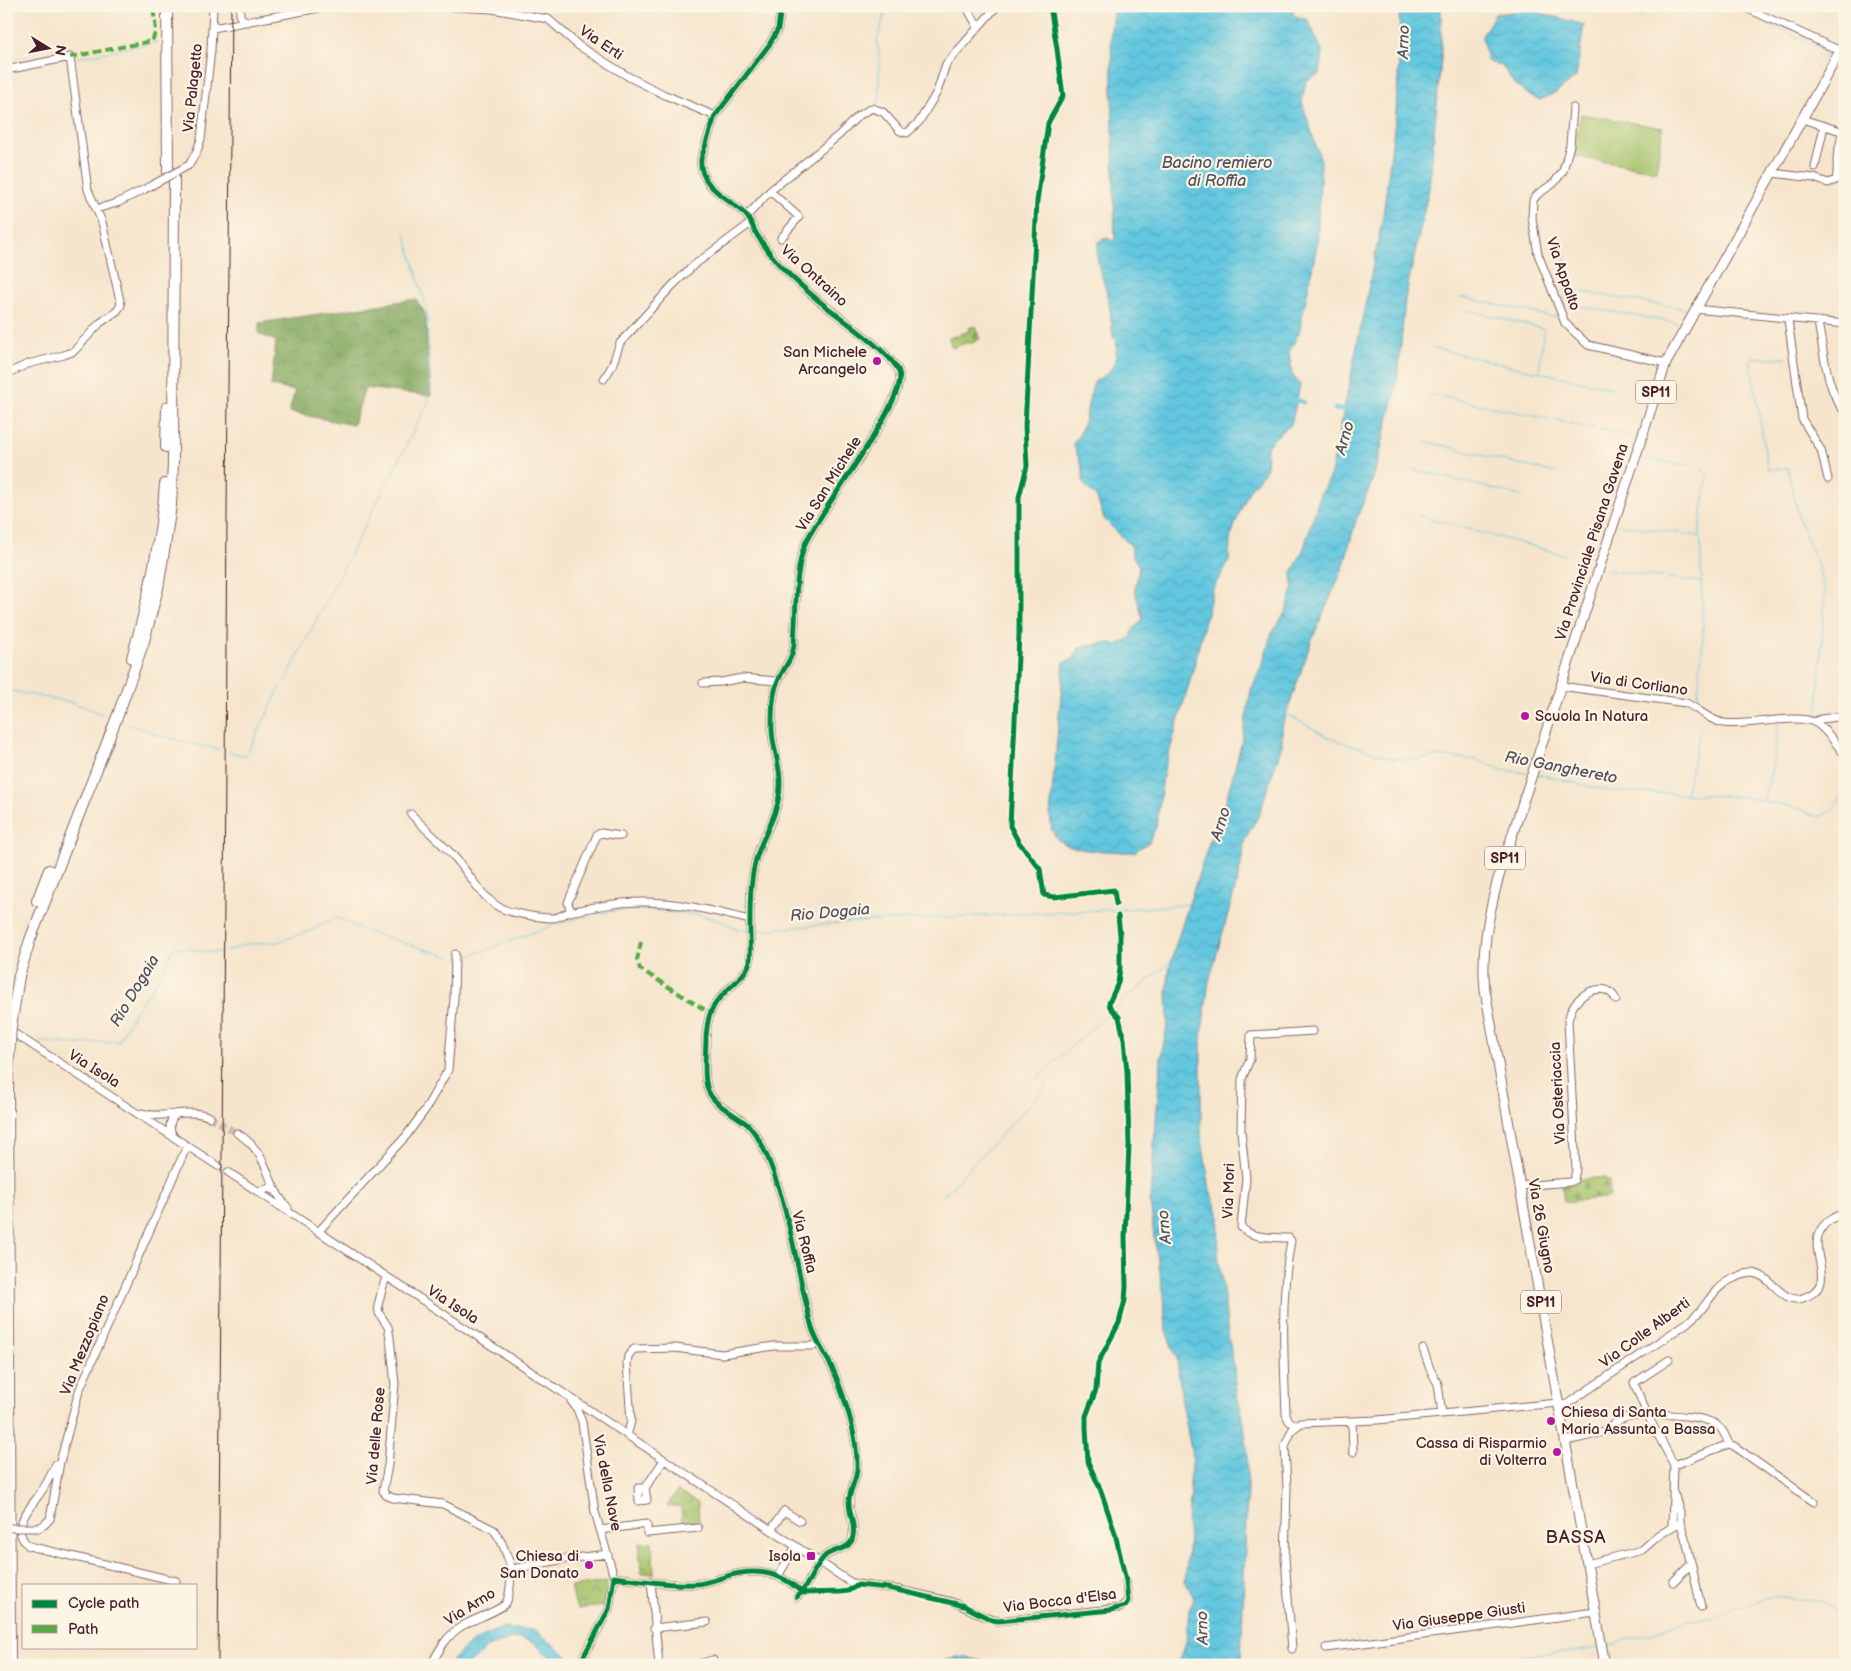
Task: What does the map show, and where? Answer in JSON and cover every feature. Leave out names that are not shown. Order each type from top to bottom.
[{"type":"highway","points":[[10,1665],[9,1027],[19,976],[30,940],[129,686],[144,642],[158,588],[171,505],[173,463],[171,175],[167,6]]},
{"type":"highway","points":[[6,1011],[10,988],[25,935],[42,887],[123,684],[152,583],[159,538],[166,465],[173,6]]},
{"type":"main road","name":"Via Provinciale Pisana Gavena","points":[[1485,939],[1488,916],[1498,879],[1666,362],[1802,119],[1842,52],[1845,42]]},
{"type":"main road","name":"Via 26 Giugno","points":[[1485,939],[1483,968],[1485,990],[1605,1665]]},
{"type":"street","name":"Via Palagetto","points":[[96,209],[117,203],[189,165],[202,139],[213,6]]},
{"type":"street","points":[[240,6],[240,17],[248,22]]},
{"type":"street","points":[[212,28],[330,6]]},
{"type":"street","name":"Via Erti","points":[[440,6],[492,9],[548,19],[579,46],[629,77],[665,95],[715,116]]},
{"type":"street","name":"Via Ontraino","points":[[781,6],[778,28],[769,45],[715,116],[701,159],[702,173],[713,188],[747,216],[758,237],[776,261],[819,301],[886,355],[899,371],[900,378]]},
{"type":"street","points":[[966,6],[978,27]]},
{"type":"street","points":[[747,216],[770,191],[839,135],[858,116],[872,108],[883,112],[900,131],[907,133],[912,130],[937,92],[946,64],[997,6]]},
{"type":"street","points":[[1742,6],[1842,52]]},
{"type":"street","points":[[6,70],[70,57],[88,190],[102,222],[121,305],[100,323],[74,351],[28,364],[6,374]]},
{"type":"street","name":"Via Appalto","points":[[1573,108],[1569,154],[1563,171],[1554,183],[1538,194],[1533,200],[1532,218],[1538,254],[1565,323],[1588,345],[1666,362]]},
{"type":"street","points":[[1772,173],[1814,178],[1828,183],[1836,180],[1841,132],[1802,119]]},
{"type":"street","points":[[1815,168],[1824,126]]},
{"type":"street","points":[[770,191],[799,217],[781,238]]},
{"type":"street","points":[[604,379],[612,366],[620,343],[672,286],[694,265],[751,223]]},
{"type":"street","points":[[1695,310],[1845,324]]},
{"type":"street","points":[[1788,320],[1802,419],[1821,450],[1828,480]]},
{"type":"street","points":[[1818,322],[1831,387],[1845,412]]},
{"type":"street","name":"Via San Michele","points":[[750,938],[756,857],[777,810],[780,768],[772,732],[774,705],[778,681],[792,654],[799,572],[804,547],[816,522],[876,432],[891,404],[900,378]]},
{"type":"street","points":[[703,683],[742,678],[778,681]]},
{"type":"street","name":"Via di Corliano","points":[[1560,686],[1686,703],[1699,709],[1715,721],[1726,724],[1780,720],[1806,720],[1814,722],[1821,719],[1845,716]]},
{"type":"street","points":[[1814,722],[1820,726],[1845,755]]},
{"type":"street","points":[[411,814],[455,858],[485,895],[496,905],[514,912],[554,918],[570,912],[620,902],[658,902],[681,904],[750,924]]},
{"type":"street","points":[[570,912],[569,900],[597,835],[601,833],[621,836]]},
{"type":"street","name":"Via Roffia","points":[[750,938],[750,961],[747,969],[722,995],[710,1013],[706,1036],[707,1088],[709,1094],[718,1103],[749,1126],[761,1144],[779,1190],[806,1303],[818,1344],[837,1377],[850,1421],[857,1469],[849,1500],[853,1527],[851,1543],[846,1548],[833,1550],[819,1563]]},
{"type":"street","points":[[318,1232],[406,1136],[425,1110],[448,1070],[454,998],[455,954]]},
{"type":"street","name":"Via Osteriaccia","points":[[1520,1186],[1570,1182],[1574,1180],[1576,1169],[1568,1021],[1572,1008],[1578,999],[1591,990],[1607,989],[1613,993],[1616,1000]]},
{"type":"street","name":"Via Isola","points":[[9,1027],[45,1054],[167,1128],[174,1137],[186,1146],[218,1166]]},
{"type":"street","name":"Via Mori","points":[[1297,1426],[1289,1421],[1286,1414],[1283,1310],[1286,1266],[1291,1241],[1289,1238],[1265,1237],[1247,1233],[1241,1227],[1246,1178],[1241,1114],[1242,1080],[1250,1059],[1252,1035],[1313,1031]]},
{"type":"street","name":"Via Isola","points":[[128,1106],[151,1115],[164,1116],[197,1112],[210,1117]]},
{"type":"street","points":[[167,1128],[172,1118],[180,1113]]},
{"type":"street","name":"Via Isola","points":[[164,1116],[168,1119],[167,1128]]},
{"type":"street","name":"Via Isola","points":[[237,1133],[255,1146],[261,1155],[281,1200],[299,1219]]},
{"type":"street","name":"Via Mezzopiano","points":[[6,1528],[38,1528],[50,1519],[63,1450],[79,1391],[186,1146]]},
{"type":"street","name":"Via Isola","points":[[228,1172],[255,1190],[266,1193],[299,1219],[386,1278],[796,1546],[819,1563]]},
{"type":"street","points":[[269,1174],[266,1193],[273,1198],[276,1191]]},
{"type":"street","name":"Via Colle Alberti","points":[[1558,1405],[1567,1404],[1687,1322],[1699,1312],[1716,1290],[1731,1280],[1751,1273],[1768,1279],[1782,1294],[1788,1297],[1808,1296],[1820,1284],[1822,1277],[1821,1265],[1816,1249],[1817,1237],[1821,1228],[1836,1216],[1845,1214]]},
{"type":"street","name":"Via delle Rose","points":[[386,1278],[382,1286],[378,1305],[388,1327],[395,1384],[383,1491],[386,1495],[393,1498],[443,1504],[494,1530],[502,1543],[512,1569]]},
{"type":"street","points":[[627,1436],[631,1421],[628,1356],[634,1349],[674,1348],[722,1354],[762,1347],[812,1346],[818,1344]]},
{"type":"street","points":[[1423,1349],[1438,1384],[1442,1414]]},
{"type":"street","points":[[1669,1360],[1634,1383],[1647,1414],[1674,1465],[1672,1527]]},
{"type":"street","name":"Via della Nave","points":[[563,1394],[573,1404],[581,1419],[595,1512],[614,1577],[609,1609],[580,1663]]},
{"type":"street","points":[[1292,1649],[1285,1558],[1285,1446],[1292,1430],[1301,1423],[1352,1421],[1558,1405]]},
{"type":"street","points":[[581,1419],[592,1412]]},
{"type":"street","points":[[1565,1441],[1609,1429],[1622,1419],[1647,1414],[1701,1418],[1720,1426],[1729,1444],[1814,1502]]},
{"type":"street","points":[[581,1419],[599,1418]]},
{"type":"street","points":[[1352,1421],[1353,1452]]},
{"type":"street","points":[[1674,1465],[1729,1444]]},
{"type":"street","points":[[63,1450],[50,1479],[23,1520],[20,1530],[23,1541],[30,1546],[176,1581]]},
{"type":"street","points":[[645,1488],[664,1460]]},
{"type":"street","points":[[1673,1491],[1680,1512],[1680,1522],[1687,1544],[1701,1607]]},
{"type":"street","points":[[771,1530],[784,1512],[800,1521]]},
{"type":"street","points":[[1587,1564],[1642,1550],[1680,1522]]},
{"type":"street","points":[[600,1530],[646,1524],[647,1533],[698,1528]]},
{"type":"street","points":[[778,1576],[796,1546]]},
{"type":"street","points":[[512,1569],[608,1554]]},
{"type":"street","points":[[614,1577],[699,1584],[750,1572],[767,1572],[798,1588],[800,1595],[819,1563]]},
{"type":"street","name":"Via Bocca d'Elsa","points":[[819,1563],[858,1585],[888,1588],[953,1603],[998,1621],[1120,1608],[1128,1601],[1126,1582]]},
{"type":"street","points":[[1673,1582],[1691,1564]]},
{"type":"street","name":"Via Arno","points":[[431,1665],[442,1645],[452,1633],[461,1626],[503,1606],[508,1597],[512,1569]]},
{"type":"street","points":[[651,1581],[659,1665]]},
{"type":"street","name":"Via Giuseppe Giusti","points":[[1326,1648],[1596,1612]]},
{"type":"street","points":[[654,1628],[707,1622]]},
{"type":"street","points":[[694,1665],[713,1660]]},
{"type":"green space","points":[[1581,114],[1663,128],[1656,171],[1573,156]]},
{"type":"green space","points":[[416,299],[425,313],[431,396],[365,388],[353,425],[289,412],[295,391],[271,386],[276,341],[259,334],[259,323]]},
{"type":"green space","points":[[975,326],[980,339],[970,344],[969,342],[952,348],[949,338],[969,331],[968,328]]},
{"type":"green space","points":[[1605,1177],[1605,1180],[1609,1180],[1610,1197],[1564,1202],[1562,1185],[1578,1183],[1578,1180]]},
{"type":"green space","points":[[677,1491],[698,1503],[699,1521],[682,1522],[681,1506],[667,1506]]},
{"type":"green space","points":[[652,1542],[654,1574],[641,1573],[639,1543]]},
{"type":"green space","points":[[607,1582],[604,1606],[577,1609],[570,1587]]},
{"type":"water","name":"Bacino remiero di Roffia","points":[[1114,6],[1296,6],[1292,15],[1308,20],[1323,53],[1320,74],[1306,80],[1302,102],[1321,161],[1317,245],[1299,333],[1289,352],[1292,374],[1300,385],[1291,425],[1283,430],[1267,446],[1266,470],[1250,489],[1238,516],[1230,539],[1229,561],[1213,588],[1192,674],[1164,770],[1156,827],[1149,842],[1134,852],[1088,850],[1070,847],[1058,840],[1052,831],[1050,816],[1064,662],[1074,659],[1079,648],[1104,643],[1113,643],[1115,646],[1132,637],[1132,631],[1143,619],[1135,590],[1139,566],[1132,555],[1132,547],[1104,519],[1097,498],[1083,483],[1083,469],[1073,444],[1082,429],[1095,381],[1107,373],[1113,365],[1117,341],[1113,337],[1108,299],[1097,255],[1099,241],[1107,238],[1115,242],[1111,30]]},
{"type":"water","name":"Arno","points":[[1399,6],[1441,6],[1441,59],[1429,188],[1405,299],[1398,376],[1373,479],[1356,520],[1343,568],[1311,642],[1282,726],[1282,745],[1259,815],[1245,839],[1239,875],[1209,981],[1201,1038],[1201,1134],[1210,1190],[1219,1216],[1218,1256],[1236,1393],[1243,1417],[1247,1448],[1241,1665],[1158,1665],[1180,1660],[1186,1643],[1189,1610],[1194,1598],[1185,1581],[1189,1540],[1187,1519],[1191,1495],[1189,1479],[1193,1460],[1182,1402],[1177,1359],[1166,1331],[1164,1295],[1154,1238],[1150,1197],[1161,1057],[1168,1021],[1167,994],[1169,971],[1214,828],[1224,808],[1242,741],[1251,690],[1263,663],[1271,635],[1286,611],[1293,590],[1292,573],[1304,548],[1320,495],[1331,474],[1383,216],[1396,113],[1400,40]]},
{"type":"water","points":[[1530,10],[1584,25],[1576,77],[1555,93],[1540,100],[1529,95],[1514,83],[1502,66],[1487,61],[1482,36],[1495,14]]},
{"type":"water","points":[[503,1628],[535,1630],[579,1665],[560,1665],[534,1643],[521,1638],[487,1647],[468,1665],[448,1665],[473,1642]]},
{"type":"water","points":[[958,1657],[1013,1665],[927,1665]]},
{"type":"waterway","points":[[877,106],[879,101],[879,55],[877,40],[887,6]]},
{"type":"waterway","points":[[1603,6],[1614,7],[1642,16],[1645,6]]},
{"type":"waterway","points":[[1733,6],[1820,48],[1826,58],[1824,68]]},
{"type":"waterway","points":[[75,58],[157,42]]},
{"type":"waterway","points":[[1835,73],[1845,77]]},
{"type":"waterway","points":[[824,152],[859,121],[875,112]]},
{"type":"waterway","points":[[781,188],[803,168]]},
{"type":"waterway","points":[[284,683],[429,401],[427,310],[405,233]]},
{"type":"waterway","points":[[1563,310],[1565,303],[1565,252]]},
{"type":"waterway","points":[[1565,289],[1685,309]]},
{"type":"waterway","points":[[1461,297],[1553,317],[1558,315]]},
{"type":"waterway","points":[[1567,304],[1677,323]]},
{"type":"waterway","points":[[1467,310],[1544,329],[1539,372],[1613,388]]},
{"type":"waterway","points":[[1433,348],[1537,372]]},
{"type":"waterway","points":[[1786,358],[1750,358],[1768,470],[1788,468],[1799,519],[1817,563],[1825,593],[1817,716]]},
{"type":"waterway","points":[[1429,394],[1631,436]]},
{"type":"waterway","points":[[1297,400],[1303,402]]},
{"type":"waterway","points":[[1335,409],[1344,410]]},
{"type":"waterway","points":[[1424,441],[1555,473]]},
{"type":"waterway","points":[[1640,459],[1697,466]]},
{"type":"waterway","points":[[1412,469],[1521,496]]},
{"type":"waterway","points":[[1697,703],[1703,640],[1700,524],[1708,476],[1701,469]]},
{"type":"waterway","points":[[1417,515],[1565,555]]},
{"type":"waterway","points":[[1622,525],[1700,536]]},
{"type":"waterway","points":[[1606,570],[1701,582]]},
{"type":"waterway","points":[[229,752],[246,756],[281,686]]},
{"type":"waterway","points":[[6,690],[74,703],[103,714]]},
{"type":"waterway","name":"Rio Ganghereto","points":[[1285,713],[1330,738],[1391,758],[1418,759],[1439,756],[1477,760],[1502,770],[1528,773]]},
{"type":"waterway","points":[[1810,718],[1823,714],[1838,714]]},
{"type":"waterway","points":[[128,724],[165,737],[219,750]]},
{"type":"waterway","points":[[1764,799],[1773,763],[1778,724]]},
{"type":"waterway","points":[[1685,795],[1701,728]]},
{"type":"waterway","name":"Rio Ganghereto","points":[[1537,774],[1609,791],[1746,797],[1800,809],[1821,817],[1833,809],[1845,792]]},
{"type":"waterway","name":"Rio Dogaia","points":[[752,931],[851,922],[1146,908],[1189,904]]},
{"type":"waterway","name":"Rio Dogaia","points":[[458,959],[577,918],[627,910],[678,912],[712,918],[737,929],[748,931]]},
{"type":"waterway","name":"Rio Dogaia","points":[[227,951],[247,944],[278,942],[338,918],[359,929],[450,957]]},
{"type":"waterway","name":"Rio Dogaia","points":[[34,1043],[77,1044],[119,1041],[133,1014],[157,981],[173,949],[177,947],[220,952]]},
{"type":"waterway","points":[[943,1196],[1047,1086],[1037,1078],[1127,997],[1171,962]]},
{"type":"waterway","name":"Rio Dogaia","points":[[14,1046],[25,1045]]},
{"type":"waterway","points":[[1607,1646],[1689,1621],[1715,1616],[1768,1597],[1823,1602],[1845,1618]]},
{"type":"waterway","points":[[1464,1665],[1597,1648]]},
{"type":"tunnel","points":[[210,1117],[237,1133]]},
{"type":"railway","points":[[218,1665],[231,6]]},
{"type":"marked path","points":[[70,57],[152,41],[156,31],[153,6]]},
{"type":"marked path","points":[[641,942],[637,960],[640,969],[710,1013]]},
{"type":"cycle path","points":[[781,6],[778,29],[769,45],[715,116],[701,159],[701,168],[709,184],[747,216],[759,238],[782,267],[819,301],[876,345],[895,364],[899,372],[898,386],[891,406],[861,456],[813,528],[802,553],[797,584],[794,647],[791,658],[775,690],[773,703],[772,735],[779,770],[779,797],[777,807],[758,852],[753,871],[750,903],[750,961],[744,973],[712,1009],[706,1037],[705,1075],[709,1093],[718,1104],[750,1127],[762,1145],[771,1166],[791,1235],[812,1328],[841,1389],[856,1446],[857,1472],[849,1500],[854,1530],[852,1540],[847,1546],[825,1556],[805,1588],[797,1597]]},
{"type":"cycle path","points":[[1050,6],[1063,96],[1048,123],[1037,201],[1025,426],[1027,466],[1019,497],[1019,635],[1010,826],[1018,841],[1040,869],[1044,895],[1054,897],[1114,890],[1116,904]]},
{"type":"cycle path","points":[[579,1665],[609,1609],[614,1577],[685,1584],[702,1583],[735,1574],[766,1573],[785,1580],[802,1593],[841,1592],[848,1591],[858,1585],[888,1588],[964,1606],[992,1620],[998,1621],[1111,1610],[1125,1606],[1128,1601],[1126,1581],[1115,1533],[1101,1491],[1088,1462],[1086,1428],[1086,1416],[1096,1390],[1098,1363],[1119,1323],[1126,1287],[1125,1237],[1129,1145],[1127,1072],[1124,1039],[1119,1017],[1110,1007],[1109,1003],[1118,983],[1120,968],[1118,916]]},
{"type":"place","name":"San Michele Arcangelo","points":[[877,361]]},
{"type":"place","name":"Scuola In Natura","points":[[1525,716]]},
{"type":"place","name":"Chiesa di Santa Maria Assunta a Bassa","points":[[1551,1421]]},
{"type":"place","name":"Cassa di Risparmio di Volterra","points":[[1557,1452]]},
{"type":"place","name":"Isola","points":[[811,1556]]},
{"type":"place","name":"Chiesa di San Donato","points":[[589,1565]]},
{"type":"district","name":"BASSA","points":[[1576,1537]]}]
